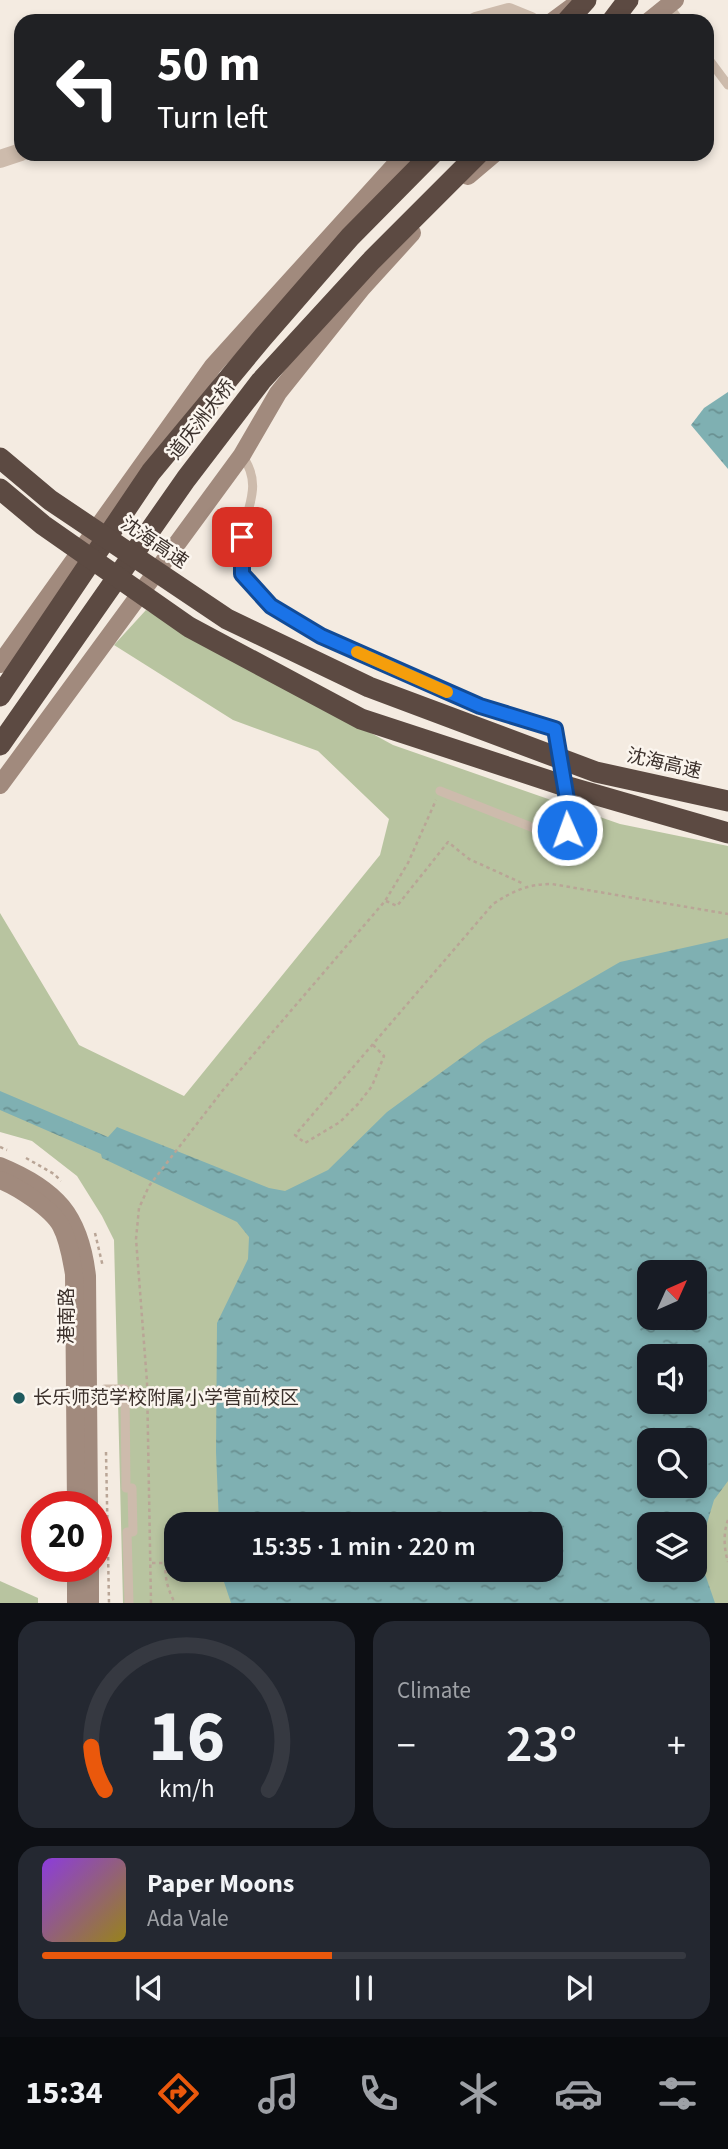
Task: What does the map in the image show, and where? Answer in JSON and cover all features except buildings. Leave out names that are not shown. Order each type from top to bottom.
[{"type":"highway","points":[[573,14],[584,0]]},
{"type":"highway","points":[[617,14],[628,0]]},
{"type":"highway","name":"道庆洲大桥","points":[[0,696],[151,472],[350,237],[425,161]]},
{"type":"highway","name":"道庆洲大桥","points":[[0,746],[186,479],[261,381],[372,260],[471,161]]},
{"type":"highway","name":"沈海高速","points":[[0,458],[50,500],[227,619],[369,687],[596,772],[728,801]]},
{"type":"highway","points":[[0,489],[43,525],[189,627],[361,719],[562,785],[728,832]]},
{"type":"main road","points":[[563,14],[584,0]]},
{"type":"main road","points":[[658,14],[672,3]]},
{"type":"main road","points":[[0,664],[214,366],[399,161]]},
{"type":"main road","points":[[0,785],[242,455],[278,393],[362,288],[454,188],[486,161]]},
{"type":"main road","name":"港南路","points":[[0,1167],[41,1187],[69,1214],[84,1246],[87,1276],[89,1491]]},
{"type":"main road","name":"港南路","points":[[0,1180],[36,1201],[60,1223],[69,1246],[74,1274],[76,1491]]},
{"type":"main road","points":[[76,1582],[76,1603]]},
{"type":"main road","points":[[90,1582],[90,1603]]},
{"type":"lane","points":[[714,66],[728,85]]},
{"type":"lane","points":[[242,455],[251,468],[254,482],[252,503],[242,537],[242,574],[271,606],[321,636],[480,706],[555,729],[570,817],[567,830],[559,838],[440,791]]},
{"type":"lane","points":[[105,1389],[125,1389],[126,1488],[132,1488],[133,1532],[127,1532],[129,1603]]},
{"type":"path","points":[[151,1603],[147,1382],[136,1239],[139,1208],[149,1186],[223,1090],[385,901],[408,863],[440,791]]},
{"type":"path","points":[[385,901],[397,906],[448,842],[469,859],[527,886]]},
{"type":"path","points":[[373,1045],[384,1056],[372,1086],[340,1122],[305,1143],[295,1135],[493,904],[527,886],[552,884],[728,914]]},
{"type":"path","points":[[728,1520],[725,1552],[728,1562]]},
{"type":"path","points":[[150,1563],[166,1563],[169,1592],[175,1603]]},
{"type":"green space","points":[[146,610],[393,745],[620,824],[728,846],[728,957],[237,1512],[164,1512],[164,1582],[234,1582],[247,1603],[123,1603],[114,1240],[77,1176],[32,1141],[0,1132],[0,913],[79,1045],[184,1096],[380,855],[389,819],[318,751],[233,720],[114,645]]},
{"type":"green space","points":[[728,1457],[728,1603],[708,1603],[704,1582],[707,1582],[706,1512]]},
{"type":"green space","points":[[0,1581],[38,1598],[38,1603],[0,1603]]},
{"type":"water","points":[[728,392],[728,469],[691,425],[704,408]]},
{"type":"water","points":[[728,938],[728,1481],[714,1500],[707,1523],[707,1512],[637,1512],[637,1582],[707,1582],[707,1580],[715,1603],[231,1603],[224,1582],[563,1582],[563,1512],[218,1512],[217,1323],[248,1259],[249,1237],[237,1222],[102,1158],[101,1154],[0,1110],[0,1091],[108,1137],[117,1127],[269,1188],[285,1191],[328,1170],[387,1112],[487,1039],[620,962]]},
{"type":"slow traffic","points":[[357,652],[447,692]]},
{"type":"place","name":"长乐师范学校附属小学营前校区","points":[[19,1398]]},
{"type":"route","points":[[242,537],[242,574],[271,606],[321,636],[404,674],[480,706],[555,729],[570,817],[567,830]]}]
